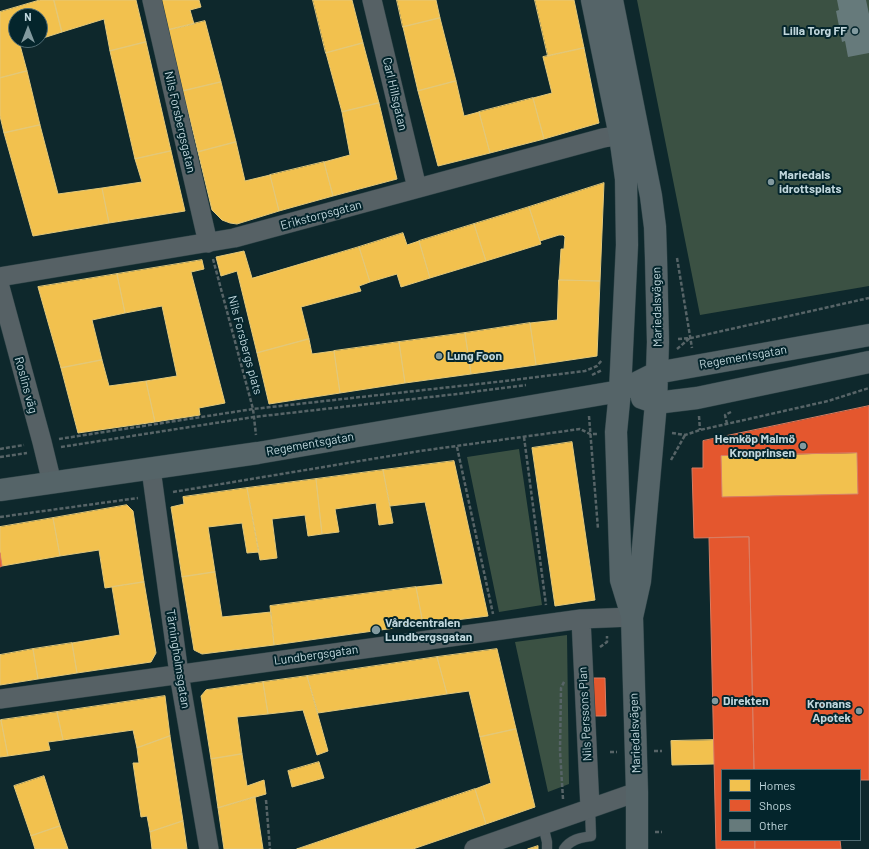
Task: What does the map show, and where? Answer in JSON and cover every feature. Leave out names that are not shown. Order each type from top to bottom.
[{"type":"main road","name":"Mariedalsvägen","points":[[592,0],[629,134],[651,196],[655,227],[657,357],[656,403],[640,581],[632,617],[638,849]]},
{"type":"main road","name":"Mariedalsvägen","points":[[612,0],[629,134],[626,186],[627,245],[620,391],[616,432],[621,580],[632,617]]},
{"type":"main road","name":"Regementsgatan","points":[[620,391],[657,357],[869,335]]},
{"type":"main road","name":"Regementsgatan","points":[[0,490],[258,453],[620,391],[656,403],[697,398],[869,362]]},
{"type":"street","name":"Nils Forsbergsgatan","points":[[152,0],[208,243]]},
{"type":"street","name":"Carl Hillsgatan","points":[[372,0],[417,188]]},
{"type":"street","name":"Erikstorpsgatan","points":[[0,277],[234,238],[603,138],[629,134]]},
{"type":"street","name":"Roslins väg","points":[[0,287],[52,483]]},
{"type":"street","name":"Tärningholmsgatan","points":[[151,469],[179,674],[208,849]]},
{"type":"street","name":"Lundbergsgatan","points":[[0,699],[496,630],[581,619],[632,617]]},
{"type":"street","name":"Nils Perssons Plan","points":[[581,619],[590,808]]},
{"type":"street","points":[[474,849],[637,792]]},
{"type":"lane","points":[[564,849],[568,844],[575,840],[591,836],[590,808]]},
{"type":"lane","points":[[543,825],[547,849]]},
{"type":"path","name":"Nils Forsbergs plats","points":[[208,243],[253,409],[258,453]]},
{"type":"path","points":[[657,357],[691,338],[869,298]]},
{"type":"path","points":[[657,357],[678,349],[691,338]]},
{"type":"path","points":[[0,457],[43,446],[253,409],[585,371],[597,366],[604,358],[608,348],[622,354]]},
{"type":"path","points":[[586,378],[622,354]]},
{"type":"path","points":[[0,449],[43,446],[254,417],[533,384]]},
{"type":"path","points":[[670,463],[684,435],[828,401],[869,388]]},
{"type":"path","points":[[0,517],[154,495],[420,451],[580,429],[590,434],[598,534]]},
{"type":"path","points":[[524,437],[549,624]]},
{"type":"path","points":[[457,447],[496,630]]},
{"type":"path","points":[[563,818],[560,751],[561,688],[573,666],[582,658],[607,642],[606,617]]},
{"type":"path","points":[[266,800],[270,849]]},
{"type":"green space","name":"Mariedals idrottsplats","points":[[637,0],[869,0],[869,286],[700,315]]},
{"type":"green space","points":[[519,449],[542,605],[499,612],[467,457]]},
{"type":"green space","points":[[567,635],[569,784],[548,792],[515,642]]},
{"type":"building: Homes","points":[[40,0],[54,0],[62,32],[48,36],[48,8],[13,8]]},
{"type":"building: Homes","points":[[54,0],[136,0],[146,42],[110,51],[104,19],[62,32]]},
{"type":"building: Homes","points":[[161,0],[199,0],[201,7],[190,10],[194,24],[168,30]]},
{"type":"building: Homes","points":[[313,0],[352,0],[363,43],[326,53]]},
{"type":"building: Homes","points":[[397,0],[436,0],[440,18],[403,27]]},
{"type":"building: Homes","points":[[535,0],[574,0],[584,48],[548,56]]},
{"type":"building: Homes","points":[[8,10],[8,48],[21,48],[27,71],[0,78],[0,12]]},
{"type":"building: Homes","points":[[440,18],[456,81],[418,91],[403,27]]},
{"type":"building: Homes","points":[[205,21],[221,82],[183,91],[168,30]]},
{"type":"building: Homes","points":[[146,42],[171,151],[135,159],[110,51]]},
{"type":"building: Homes","points":[[363,43],[379,103],[342,112],[326,53]]},
{"type":"building: Homes","points":[[584,48],[599,123],[544,139],[533,98],[552,93],[543,57]]},
{"type":"building: Homes","points":[[27,71],[40,125],[4,133],[0,116],[0,78]]},
{"type":"building: Homes","points":[[456,81],[464,116],[479,112],[490,153],[438,166],[418,91]]},
{"type":"building: Homes","points":[[221,82],[236,142],[198,152],[183,91]]},
{"type":"building: Homes","points":[[533,98],[544,139],[490,153],[479,112]]},
{"type":"building: Homes","points":[[379,103],[397,179],[333,196],[324,162],[350,155],[342,112]]},
{"type":"building: Homes","points":[[40,125],[58,194],[102,188],[109,223],[33,236],[4,133]]},
{"type":"building: Homes","points":[[236,142],[245,181],[270,175],[279,211],[237,224],[222,220],[212,210],[198,152]]},
{"type":"building: Homes","points":[[171,151],[185,211],[109,223],[102,188],[142,182],[135,159]]},
{"type":"building: Homes","points":[[324,162],[333,196],[279,211],[270,175]]},
{"type":"building: Homes","points":[[604,183],[600,281],[559,280],[561,249],[564,249],[565,237],[563,235],[559,235],[540,241],[529,207]]},
{"type":"building: Homes","points":[[529,207],[541,244],[486,261],[474,224]]},
{"type":"building: Homes","points":[[474,224],[486,261],[430,278],[419,241]]},
{"type":"building: Homes","points":[[403,233],[407,245],[419,241],[430,278],[401,287],[397,274],[370,282],[359,247]]},
{"type":"building: Homes","points":[[359,247],[370,282],[359,286],[361,291],[301,307],[309,339],[257,353],[237,271],[221,276],[216,257],[244,251],[252,278]]},
{"type":"building: Homes","points":[[202,260],[204,269],[191,272],[225,403],[199,408],[200,415],[155,422],[146,381],[177,376],[162,306],[125,313],[117,274]]},
{"type":"building: Homes","points":[[117,274],[125,313],[92,320],[102,360],[61,368],[38,287]]},
{"type":"building: Homes","points":[[559,280],[600,281],[597,356],[536,365],[530,323],[557,320]]},
{"type":"building: Homes","points":[[530,323],[536,365],[471,374],[465,333]]},
{"type":"building: Homes","points":[[465,333],[471,374],[405,383],[399,342]]},
{"type":"building: Homes","points":[[309,339],[312,354],[334,351],[340,393],[269,404],[257,353]]},
{"type":"building: Homes","points":[[399,342],[405,383],[340,393],[334,351]]},
{"type":"building: Homes","points":[[102,360],[109,386],[146,381],[155,422],[78,433],[61,368]]},
{"type":"building: Homes","points":[[572,442],[595,600],[555,606],[532,448]]},
{"type":"building: Homes","points":[[857,453],[858,494],[722,497],[721,456]]},
{"type":"building: Homes","points":[[454,461],[488,616],[423,624],[416,587],[443,584],[425,502],[390,506],[383,470]]},
{"type":"building: Homes","points":[[383,470],[393,523],[379,525],[376,503],[335,509],[339,532],[322,534],[316,479]]},
{"type":"building: Homes","points":[[316,479],[322,534],[308,536],[305,515],[272,519],[277,558],[260,560],[247,488]]},
{"type":"building: Homes","points":[[247,488],[259,552],[247,553],[242,523],[208,527],[215,572],[182,577],[171,507],[184,504],[183,497]]},
{"type":"building: Homes","points":[[127,505],[133,511],[144,582],[105,588],[99,550],[60,556],[53,518]]},
{"type":"building: Homes","points":[[53,518],[60,556],[2,566],[0,553],[0,527]]},
{"type":"building: Homes","points":[[215,572],[222,617],[271,612],[274,645],[202,654],[194,650],[182,577]]},
{"type":"building: Homes","points":[[144,582],[156,653],[151,662],[77,673],[72,643],[120,635],[112,587]]},
{"type":"building: Homes","points":[[416,587],[423,624],[274,645],[270,606]]},
{"type":"building: Homes","points":[[72,643],[77,673],[38,679],[33,649]]},
{"type":"building: Homes","points":[[33,649],[38,679],[0,685],[0,655]]},
{"type":"building: Homes","points":[[497,649],[516,729],[480,737],[469,691],[447,694],[437,657]]},
{"type":"building: Homes","points":[[437,657],[447,694],[318,713],[307,676]]},
{"type":"building: Homes","points":[[307,676],[328,751],[317,755],[303,710],[268,714],[263,682]]},
{"type":"building: Homes","points":[[263,682],[268,714],[237,717],[242,754],[211,759],[201,696],[206,690]]},
{"type":"building: Homes","points":[[165,696],[170,736],[137,748],[133,730],[63,740],[57,712]]},
{"type":"building: Homes","points":[[57,712],[63,740],[48,742],[50,750],[8,756],[1,720]]},
{"type":"building: Homes","points":[[0,720],[8,756],[0,757]]},
{"type":"building: Homes","points":[[516,729],[535,807],[486,824],[475,789],[491,783],[480,737]]},
{"type":"building: Homes","points":[[170,736],[183,821],[150,832],[147,816],[141,817],[133,763],[139,763],[137,748]]},
{"type":"building: Homes","points":[[714,740],[714,764],[672,765],[671,741]]},
{"type":"building: Homes","points":[[242,754],[247,786],[264,780],[266,794],[218,808],[211,759]]},
{"type":"building: Homes","points":[[319,762],[324,778],[292,787],[288,771]]},
{"type":"building: Homes","points":[[44,776],[60,826],[31,836],[14,786]]},
{"type":"building: Homes","points":[[475,789],[486,824],[413,849],[297,849]]},
{"type":"building: Homes","points":[[255,797],[263,849],[224,849],[218,808]]},
{"type":"building: Homes","points":[[183,821],[187,849],[152,849],[150,832]]},
{"type":"building: Homes","points":[[60,826],[68,849],[35,849],[31,836]]},
{"type":"building: Homes","points":[[538,846],[538,849],[528,849]]},
{"type":"building: Shops","points":[[869,406],[869,780],[861,780],[861,769],[754,769],[749,537],[694,538],[692,468],[703,468],[703,441]],"holes":[[[857,453],[858,494],[722,497],[721,456]]]},
{"type":"building: Shops","points":[[749,537],[754,769],[721,769],[721,841],[755,841],[755,849],[716,849],[709,538]]},
{"type":"building: Shops","points":[[0,553],[2,566],[0,567]]},
{"type":"building: Shops","points":[[588,678],[605,678],[606,716],[589,716]]},
{"type":"building: Shops","points":[[755,841],[840,841],[841,849],[755,849]]},
{"type":"building: Other","name":"Lilla Torg FF","points":[[837,0],[866,0],[869,14],[869,53],[848,57],[845,41],[842,42],[836,11],[839,10]]},
{"type":"place","name":"Lilla Torg FF","points":[[855,31]]},
{"type":"place","name":"Mariedals idrottsplats","points":[[771,182]]},
{"type":"place","name":"Lung Foon","points":[[439,356]]},
{"type":"place","name":"Hemköp Malmö Kronprinsen","points":[[803,446]]},
{"type":"place","name":"Vårdcentralen Lundbergsgatan","points":[[376,630]]},
{"type":"place","name":"Direkten","points":[[715,701]]},
{"type":"place","name":"Kronans Apotek","points":[[859,711]]}]
